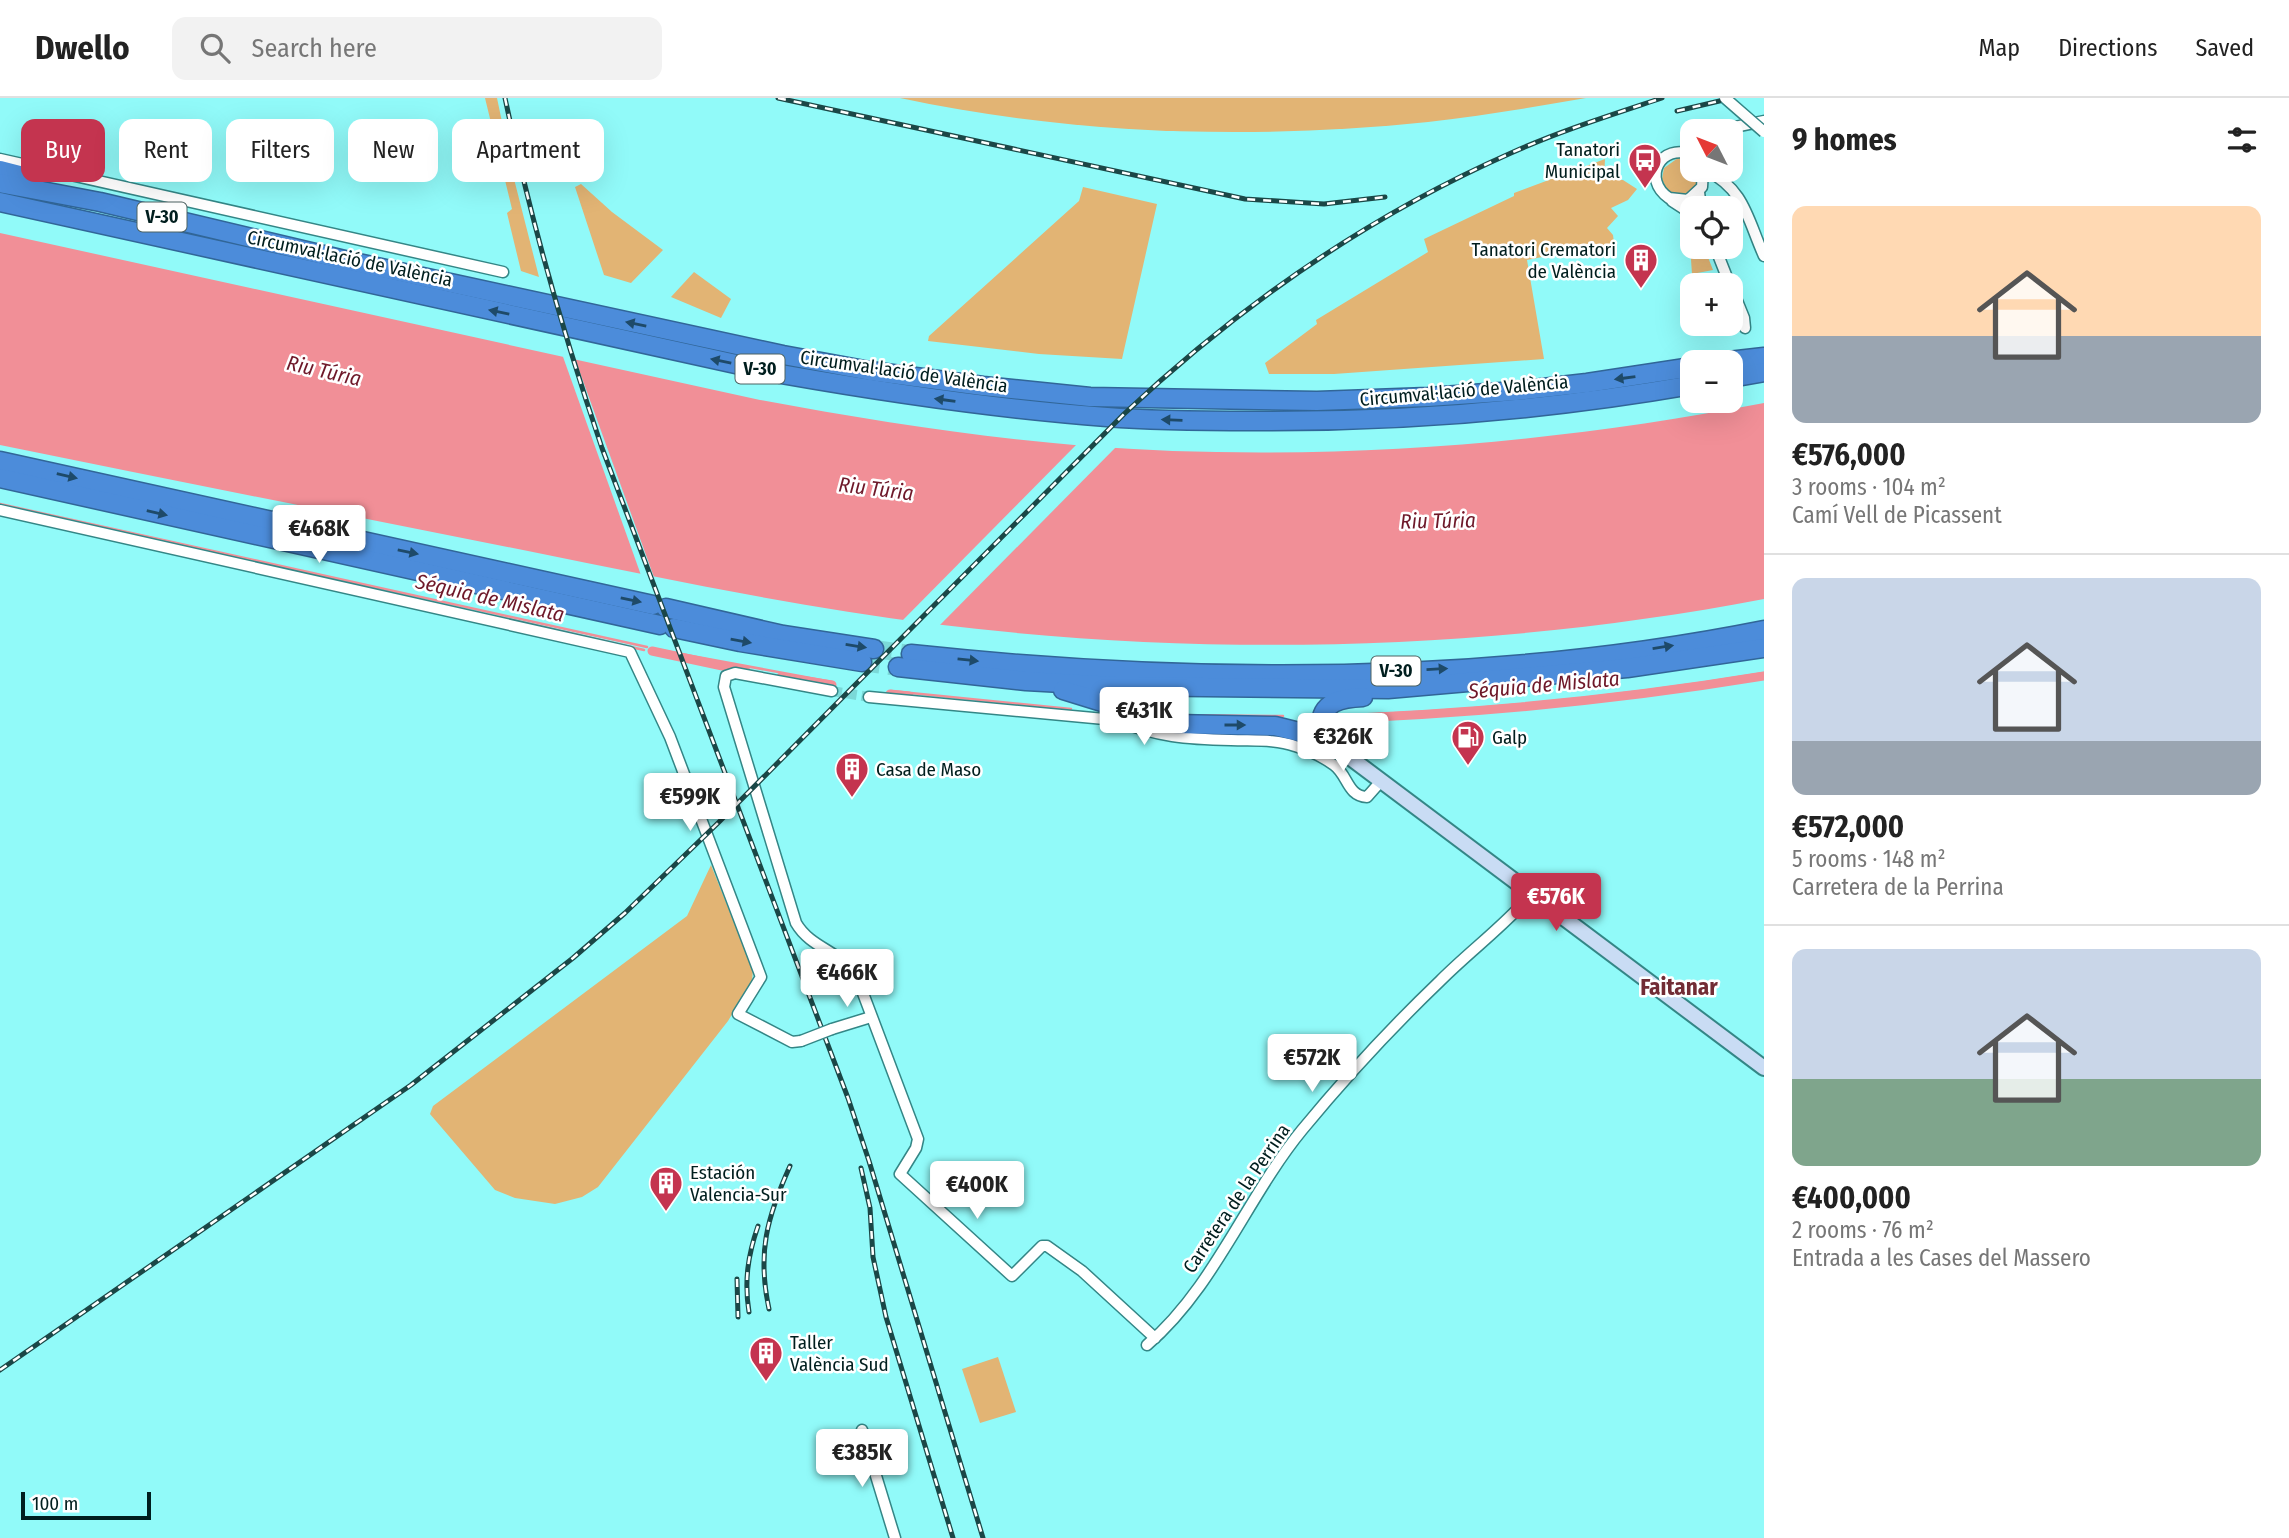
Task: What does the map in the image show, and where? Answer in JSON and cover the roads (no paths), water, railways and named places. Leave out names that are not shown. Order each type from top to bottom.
[{"type":"highway","points":[[0,170],[81,191],[100,202]]},
{"type":"highway","name":"Circumval·lació de València","points":[[0,183],[100,202],[362,264],[783,355],[883,373],[983,386],[1090,397],[1317,401],[1428,397],[1575,385],[1680,369]]},
{"type":"highway","name":"Circumval·lació de València","points":[[0,202],[781,374],[888,392],[1108,418],[1320,422],[1430,417],[1533,407],[1680,386]]},
{"type":"highway","points":[[1743,358],[1764,349]]},
{"type":"highway","points":[[1743,358],[1764,357]]},
{"type":"highway","points":[[1743,376],[1764,372]]},
{"type":"highway","points":[[1090,397],[1109,403],[1365,411],[1516,404],[1533,407]]},
{"type":"highway","points":[[0,461],[663,617]]},
{"type":"highway","points":[[0,478],[663,617],[783,635],[868,655]]},
{"type":"highway","points":[[0,488],[22,491],[43,488]]},
{"type":"highway","name":"V-30","points":[[1026,674],[1406,671],[1532,663],[1625,653],[1764,631]]},
{"type":"highway","name":"V-30","points":[[905,660],[1026,674],[1235,689],[1388,689],[1627,667],[1764,648]]},
{"type":"highway","points":[[1026,674],[1045,687],[1073,692],[1173,724],[1275,726],[1332,744]]},
{"type":"highway","points":[[1332,744],[1321,727],[1323,713],[1328,706],[1335,701],[1369,696],[1388,689]]},
{"type":"street","points":[[1725,98],[1764,132]]},
{"type":"street","points":[[1743,125],[1764,121]]},
{"type":"street","points":[[1680,153],[1673,153],[1661,161],[1655,174],[1658,188],[1680,206]]},
{"type":"street","points":[[0,159],[503,272]]},
{"type":"street","points":[[1700,196],[1702,182]]},
{"type":"street","points":[[1725,182],[1738,195],[1764,256]]},
{"type":"street","points":[[1669,198],[1688,200],[1700,190],[1714,184],[1730,185]]},
{"type":"street","points":[[1743,316],[1745,328]]},
{"type":"street","points":[[0,510],[631,652],[670,737],[761,977],[738,1014],[792,1042],[871,1017],[855,972],[844,959],[813,942],[796,923],[724,687],[726,676],[735,673],[832,691]]},
{"type":"street","points":[[869,697],[1115,720],[1144,732],[1175,737],[1267,741],[1299,748],[1335,765],[1349,787],[1362,797],[1367,797],[1382,780]]},
{"type":"street","points":[[1332,744],[1764,1068]]},
{"type":"street","name":"Carretera de la Perrina","points":[[871,1017],[918,1139],[916,1148],[900,1174],[1012,1276],[1042,1246],[1046,1246],[1082,1271],[1151,1342],[1174,1318],[1217,1260],[1264,1182],[1318,1110],[1438,983],[1486,942],[1532,894]]},
{"type":"street","points":[[862,1430],[895,1538]]},
{"type":"water","name":"Riu Túria","points":[[0,233],[760,400],[921,427],[1085,446],[1255,452],[1426,447],[1596,430],[1708,413],[1743,413],[1743,407],[1764,403],[1764,599],[1558,630],[1454,639],[1245,645],[1037,635],[934,624],[781,601],[0,445]]},
{"type":"waterway","name":"Séquia de Mislata","points":[[0,504],[647,647]]},
{"type":"waterway","name":"Séquia de Mislata","points":[[499,617],[644,650]]},
{"type":"waterway","name":"Séquia de Mislata","points":[[654,649],[832,682]]},
{"type":"waterway","name":"Séquia de Mislata","points":[[652,651],[746,671]]},
{"type":"waterway","name":"Séquia de Mislata","points":[[1331,716],[1548,702],[1764,673]]},
{"type":"waterway","name":"Séquia de Mislata","points":[[1326,719],[1545,705],[1764,676]]},
{"type":"waterway","name":"Séquia de Mislata","points":[[781,677],[832,685]]},
{"type":"waterway","name":"Séquia de Mislata","points":[[891,691],[1071,709]]},
{"type":"waterway","name":"Séquia de Mislata","points":[[890,694],[909,696]]},
{"type":"waterway","name":"Séquia de Mislata","points":[[1171,715],[1283,716]]},
{"type":"waterway","name":"Séquia de Mislata","points":[[1304,716],[1315,716]]},
{"type":"tunnel","points":[[874,649],[911,654]]},
{"type":"tunnel","points":[[862,662],[898,667]]},
{"type":"tunnel","points":[[832,691],[869,697]]},
{"type":"railway","points":[[505,98],[536,231],[602,448],[848,1098],[983,1538]]},
{"type":"railway","points":[[778,98],[1245,199],[1324,204],[1385,197]]},
{"type":"railway","points":[[0,1370],[411,1085],[573,958],[625,913],[718,823],[1124,414],[1168,374],[1259,301],[1355,235],[1457,178],[1548,138],[1662,98]]},
{"type":"railway","points":[[1677,111],[1732,98]]},
{"type":"railway","points":[[769,1309],[764,1270],[766,1236],[775,1202],[790,1166]]},
{"type":"railway","points":[[861,1168],[870,1208],[873,1257],[886,1317],[953,1538]]},
{"type":"railway","points":[[749,1312],[748,1268],[758,1226]]},
{"type":"railway","points":[[737,1279],[738,1317]]},
{"type":"place","name":"Tanatori Municipal","points":[[1645,190]]},
{"type":"place","name":"Tanatori Crematori de València","points":[[1641,290]]},
{"type":"place","name":"Galp","points":[[1468,767]]},
{"type":"place","name":"Casa de Maso","points":[[852,799]]},
{"type":"place","name":"Estación Valencia-Sur","points":[[666,1213]]},
{"type":"place","name":"Taller València Sud","points":[[766,1383]]},
{"type":"district","name":"Faitanar","points":[[1679,987]]}]
